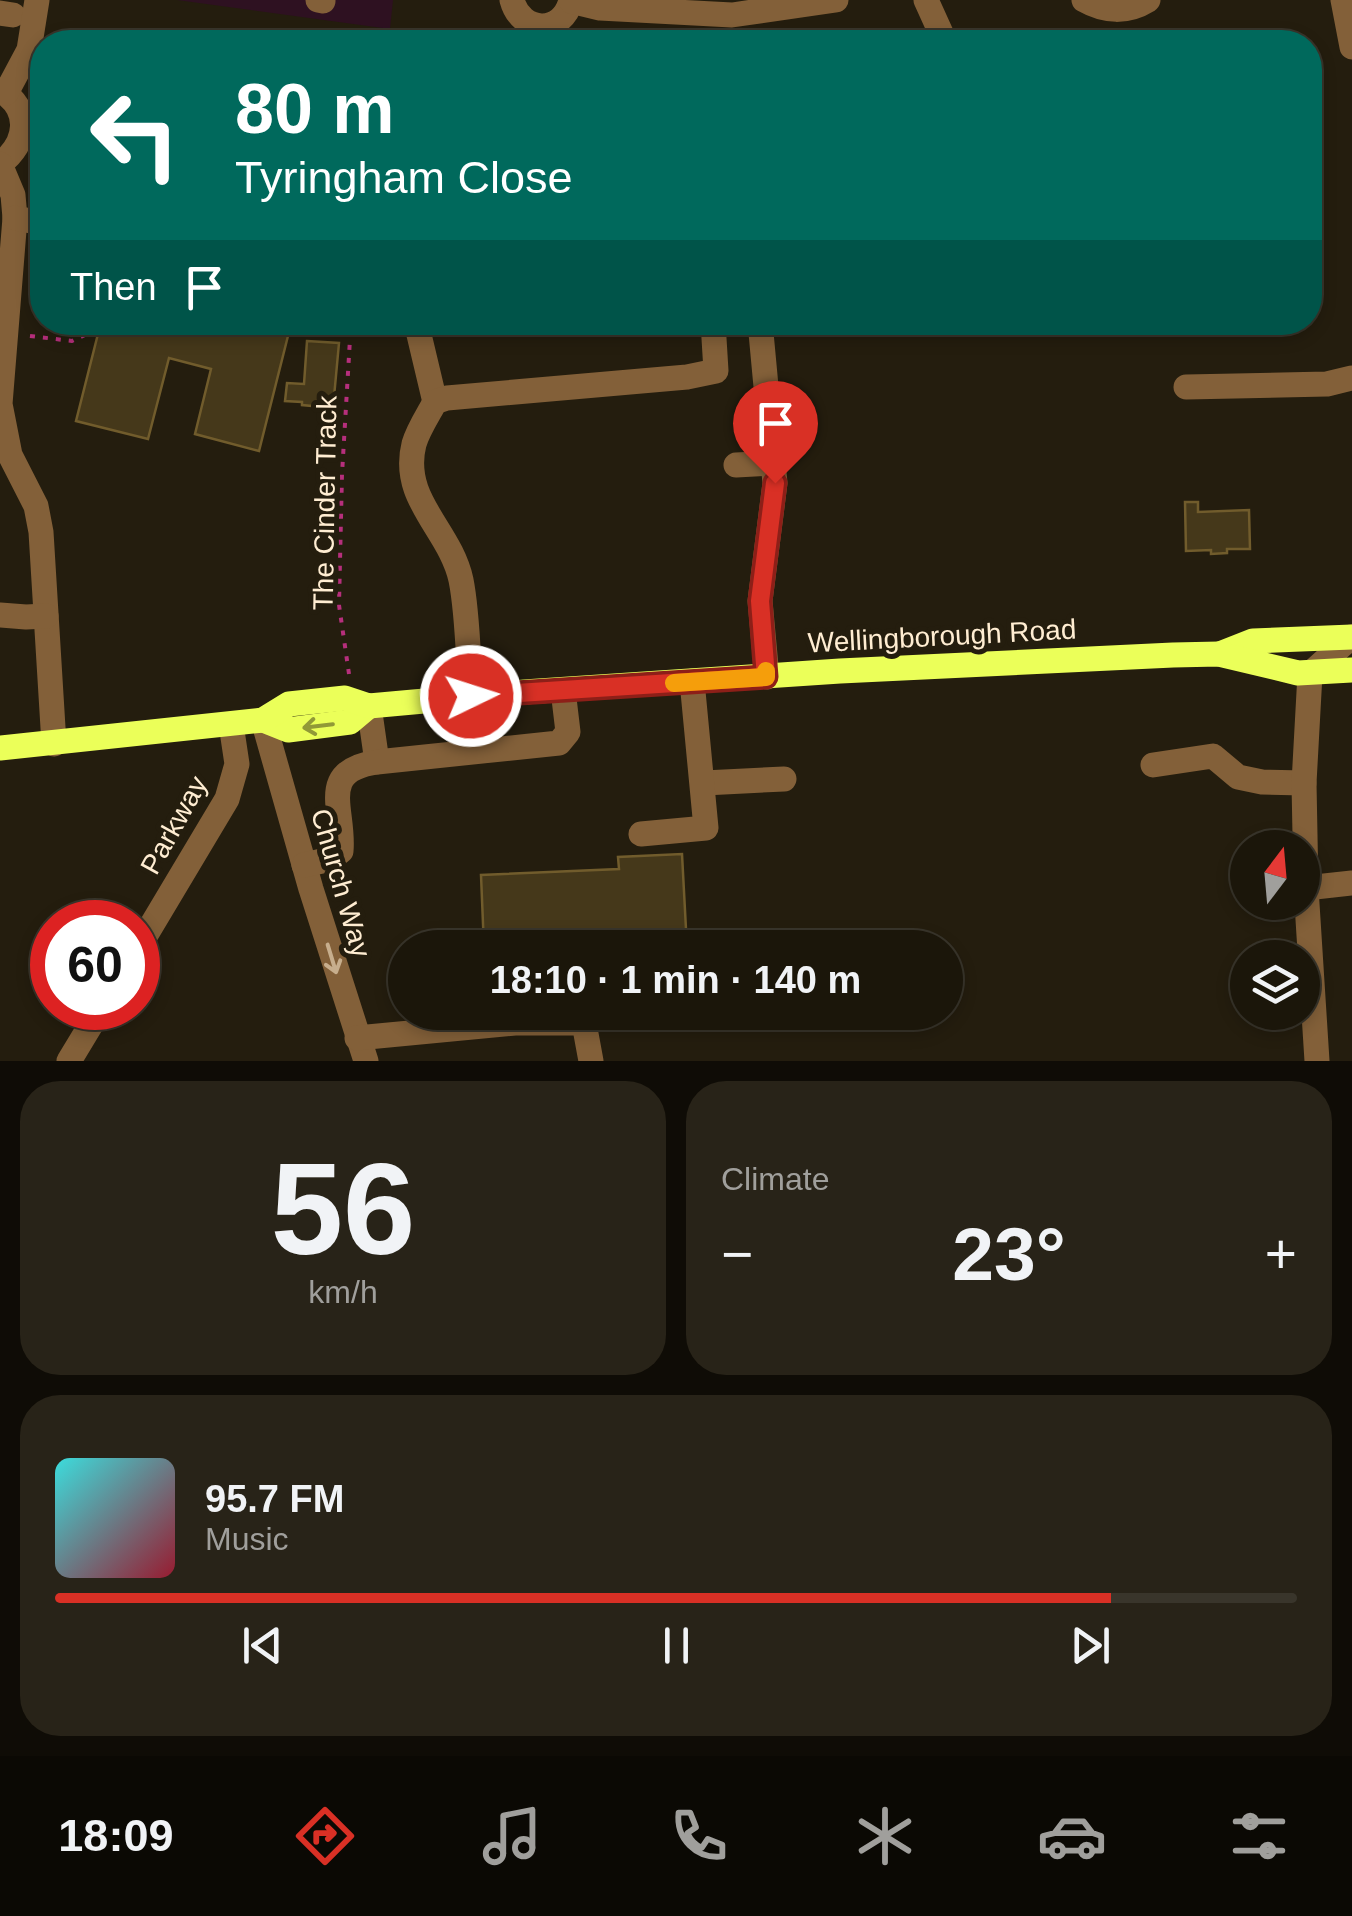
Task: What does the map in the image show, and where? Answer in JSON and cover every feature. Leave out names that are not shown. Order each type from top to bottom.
[{"type":"main road","name":"Wellingborough Road","points":[[1219,654],[1254,641],[1352,635]]},
{"type":"main road","name":"Wellingborough Road","points":[[0,748],[263,720],[288,730],[350,722],[369,706],[471,696],[1094,658],[1219,654],[1289,672],[1352,670]]},
{"type":"street","points":[[32,30],[37,0]]},
{"type":"street","points":[[512,0],[518,15],[536,26],[558,22],[571,0],[600,8],[732,15],[836,0]]},
{"type":"street","points":[[926,0],[940,30]]},
{"type":"street","points":[[1084,0],[1116,10],[1148,0]]},
{"type":"street","points":[[1343,0],[1352,47]]},
{"type":"street","points":[[30,44],[3,91],[16,103],[22,116],[22,130],[12,155],[0,164],[13,195],[15,218],[0,404],[5,458],[36,506],[41,532],[54,744]]},
{"type":"street","points":[[15,218],[30,221]]},
{"type":"street","points":[[420,335],[441,400]]},
{"type":"street","points":[[441,400],[716,371],[714,335]]},
{"type":"street","points":[[761,335],[775,483],[760,601],[766,677]]},
{"type":"street","points":[[1186,387],[1327,384],[1352,378]]},
{"type":"street","points":[[441,400],[415,441],[410,468],[416,493],[450,549],[460,579],[471,696]]},
{"type":"street","points":[[736,465],[773,463]]},
{"type":"street","points":[[0,615],[46,616]]},
{"type":"street","points":[[1305,830],[1310,674],[1352,635]]},
{"type":"street","points":[[641,834],[713,836],[692,682]]},
{"type":"street","points":[[304,865],[331,859],[340,851],[336,797],[339,782],[349,770],[376,762],[559,744],[568,732],[563,690]]},
{"type":"street","points":[[369,706],[376,762]]},
{"type":"street","name":"Church Way","points":[[263,720],[361,1049]]},
{"type":"street","name":"Parkway","points":[[160,912],[228,799],[237,764],[231,724]]},
{"type":"street","points":[[1154,764],[1213,756],[1238,777],[1262,782],[1304,782]]},
{"type":"street","points":[[704,782],[784,778]]},
{"type":"street","points":[[1320,886],[1352,883]]},
{"type":"street","points":[[1308,920],[1317,1061]]},
{"type":"street","points":[[361,1049],[515,1023],[584,1023],[591,1061]]},
{"type":"street","points":[[69,1061],[88,1030]]},
{"type":"path","points":[[5,333],[72,341],[85,335]]},
{"type":"path","name":"The Cinder Track","points":[[350,335],[339,605],[350,684]]},
{"type":"shaded area","points":[[177,0],[393,0],[390,29]]},
{"type":"building","points":[[98,335],[288,335],[259,451],[195,434],[211,369],[169,358],[148,439],[76,421]]},
{"type":"building","points":[[307,341],[339,343],[333,408],[285,401],[287,383],[304,384]]},
{"type":"building","points":[[1185,502],[1198,502],[1198,512],[1249,510],[1250,549],[1211,554],[1211,550],[1186,551]]},
{"type":"building","points":[[682,854],[686,930],[483,930],[481,875],[619,869],[618,857]]},
{"type":"slow traffic","points":[[674,683],[766,677],[766,671]]},
{"type":"route","points":[[471,696],[766,677],[760,601],[775,483]]}]
